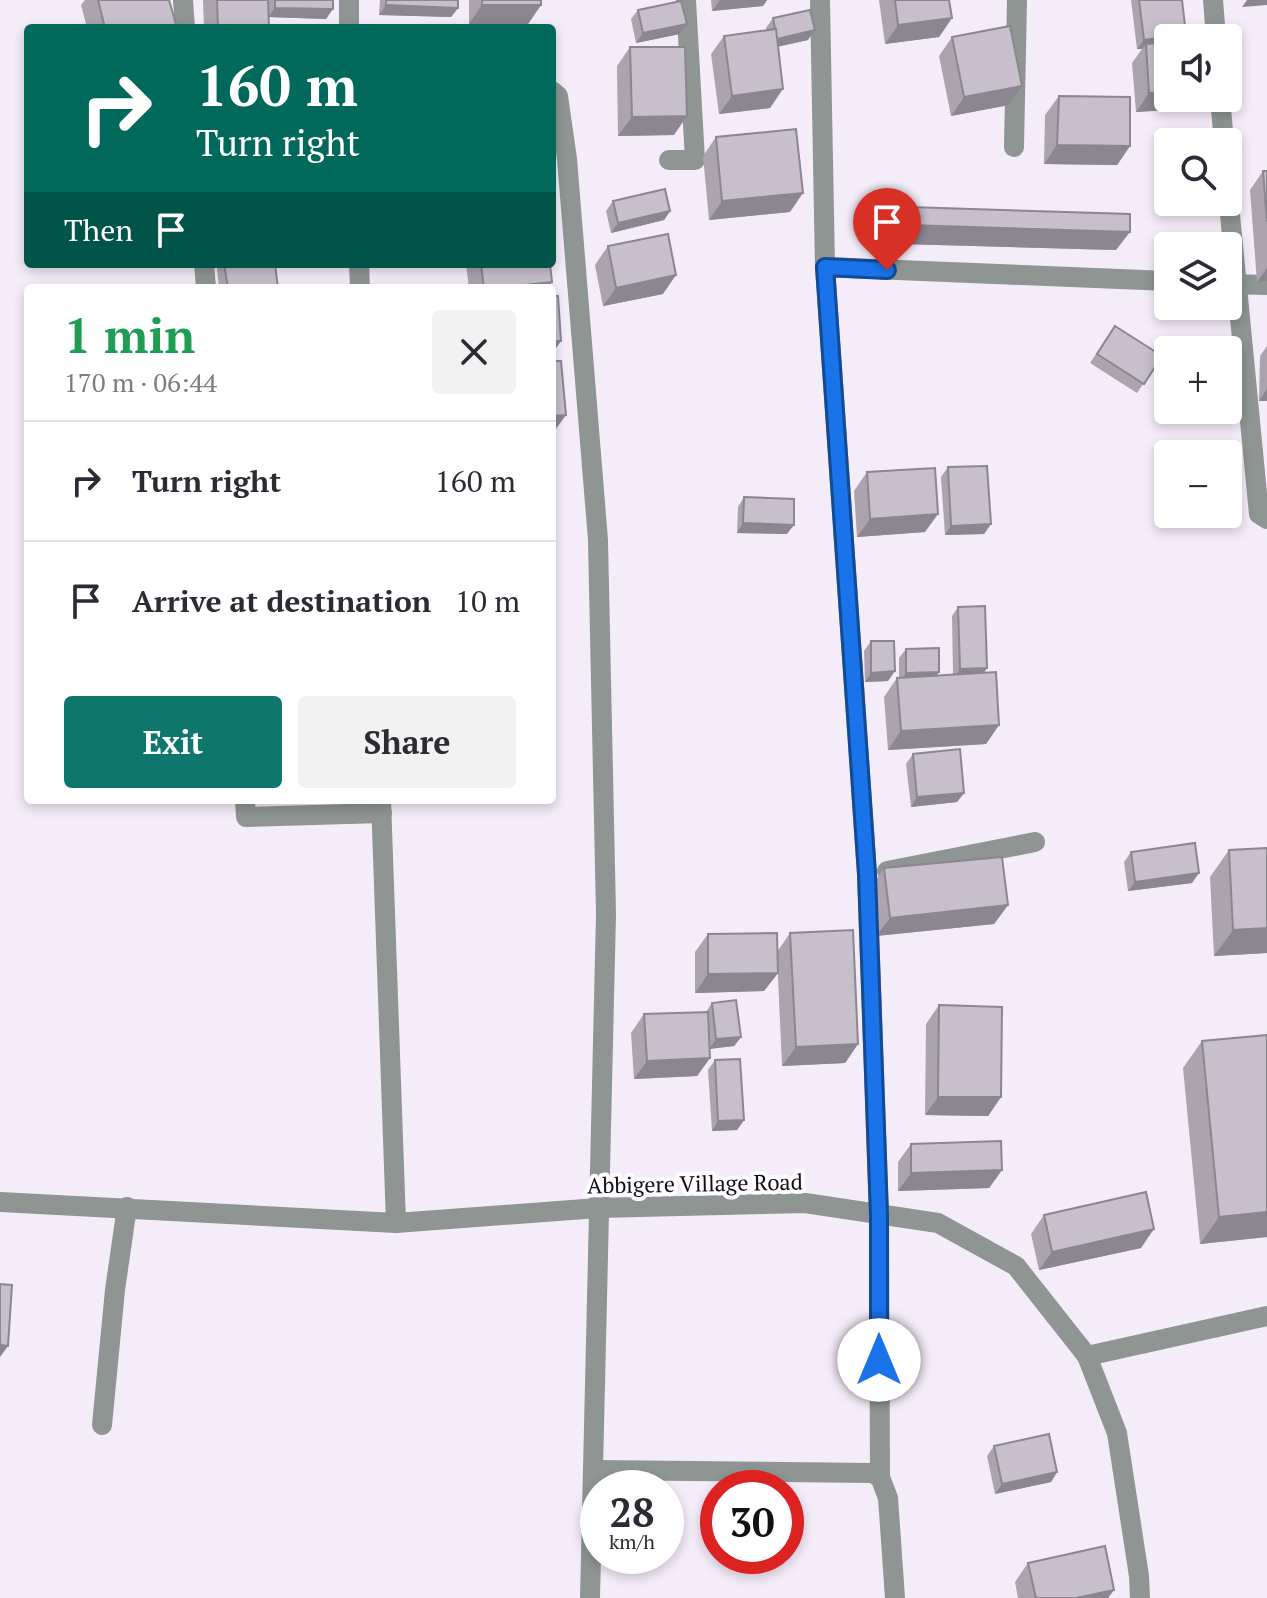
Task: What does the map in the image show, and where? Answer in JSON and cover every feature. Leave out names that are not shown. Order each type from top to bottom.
[{"type":"street","points":[[183,0],[185,24]]},
{"type":"street","points":[[349,0],[349,24]]},
{"type":"street","points":[[669,160],[695,160],[686,0]]},
{"type":"street","points":[[820,0],[825,267],[867,874],[879,1215],[880,1477],[888,1498],[895,1598]]},
{"type":"street","points":[[1014,147],[1017,0]]},
{"type":"street","points":[[1213,0],[1215,24]]},
{"type":"street","points":[[556,94],[567,159],[598,540],[606,914],[594,1470]]},
{"type":"street","points":[[825,267],[1154,280]]},
{"type":"street","points":[[1242,284],[1267,285]]},
{"type":"street","points":[[1236,320],[1259,514],[1267,519]]},
{"type":"street","points":[[245,804],[246,817],[382,806],[396,1223]]},
{"type":"street","points":[[867,874],[1035,842]]},
{"type":"street","name":"Abbigere Village Road","points":[[0,1202],[396,1223],[598,1208],[805,1203],[938,1223],[1016,1266],[1087,1356],[1117,1433],[1140,1598]]},
{"type":"street","points":[[102,1425],[115,1290],[127,1207]]},
{"type":"street","points":[[1087,1356],[1267,1316]]},
{"type":"street","points":[[684,1471],[872,1473],[880,1477]]},
{"type":"street","points":[[590,1598],[591,1574]]},
{"type":"building","points":[[98,0],[169,0],[176,24],[104,24]]},
{"type":"building","points":[[217,0],[268,0],[269,24],[218,24]]},
{"type":"building","points":[[275,0],[333,0],[333,9],[275,8]]},
{"type":"building","points":[[386,0],[458,0],[458,8],[386,5]]},
{"type":"building","points":[[482,0],[541,0],[541,5],[482,5]]},
{"type":"building","points":[[895,0],[949,0],[952,18],[898,25]]},
{"type":"building","points":[[1139,0],[1182,0],[1185,24],[1154,24],[1154,39],[1144,40]]},
{"type":"building","points":[[681,1],[687,24],[643,33],[638,10]]},
{"type":"building","points":[[810,10],[815,30],[777,39],[773,18]]},
{"type":"building","points":[[1010,26],[1022,86],[964,97],[952,37]]},
{"type":"building","points":[[776,29],[783,89],[732,96],[724,36]]},
{"type":"building","points":[[1154,43],[1154,93],[1149,93],[1146,44]]},
{"type":"building","points":[[630,47],[685,47],[687,116],[632,117]]},
{"type":"building","points":[[1059,96],[1130,97],[1130,146],[1057,145]]},
{"type":"building","points":[[796,129],[803,193],[722,201],[716,137]]},
{"type":"building","points":[[1263,171],[1267,171],[1267,222]]},
{"type":"building","points":[[665,189],[670,211],[618,223],[613,201]]},
{"type":"building","points":[[878,206],[1130,214],[1130,232],[878,224]]},
{"type":"building","points":[[668,234],[676,275],[616,288],[608,246]]},
{"type":"building","points":[[225,268],[276,268],[278,284],[227,284]]},
{"type":"building","points":[[482,268],[550,268],[552,282],[484,284]]},
{"type":"building","points":[[556,296],[558,296],[561,341],[556,341]]},
{"type":"building","points":[[1115,326],[1154,351],[1154,368],[1144,384],[1097,354]]},
{"type":"building","points":[[556,361],[561,361],[566,415],[556,416]]},
{"type":"building","points":[[987,466],[991,524],[951,526],[948,467]]},
{"type":"building","points":[[935,468],[938,514],[870,519],[867,472]]},
{"type":"building","points":[[744,497],[794,499],[794,525],[743,523]]},
{"type":"building","points":[[985,606],[987,668],[960,669],[958,607]]},
{"type":"building","points":[[871,641],[894,641],[895,671],[871,673]]},
{"type":"building","points":[[939,648],[939,672],[906,673],[906,649]]},
{"type":"building","points":[[996,672],[999,725],[901,731],[897,678]]},
{"type":"building","points":[[960,749],[964,793],[917,797],[913,754]]},
{"type":"building","points":[[1195,843],[1199,873],[1135,882],[1131,852]]},
{"type":"building","points":[[1267,848],[1267,928],[1233,930],[1229,850]]},
{"type":"building","points":[[1002,857],[1008,905],[890,918],[884,868]]},
{"type":"building","points":[[853,930],[858,1044],[796,1047],[790,933]]},
{"type":"building","points":[[777,933],[778,973],[708,974],[708,934]]},
{"type":"building","points":[[736,1000],[741,1037],[716,1039],[712,1003]]},
{"type":"building","points":[[939,1005],[1002,1007],[1001,1097],[938,1097]]},
{"type":"building","points":[[708,1012],[710,1058],[647,1061],[644,1014]]},
{"type":"building","points":[[1267,1035],[1267,1212],[1219,1217],[1202,1041]]},
{"type":"building","points":[[740,1059],[744,1120],[718,1121],[715,1060]]},
{"type":"building","points":[[1001,1141],[1002,1170],[911,1173],[911,1144]]},
{"type":"building","points":[[1146,1192],[1154,1229],[1052,1252],[1044,1215]]},
{"type":"building","points":[[0,1284],[12,1285],[8,1346],[0,1345]]},
{"type":"building","points":[[1049,1434],[1057,1472],[1002,1484],[994,1446]]},
{"type":"building","points":[[1105,1546],[1114,1590],[1076,1598],[1036,1598],[1028,1563]]},
{"type":"route","points":[[879,1360],[879,1215],[867,874],[825,267],[887,270]]}]
